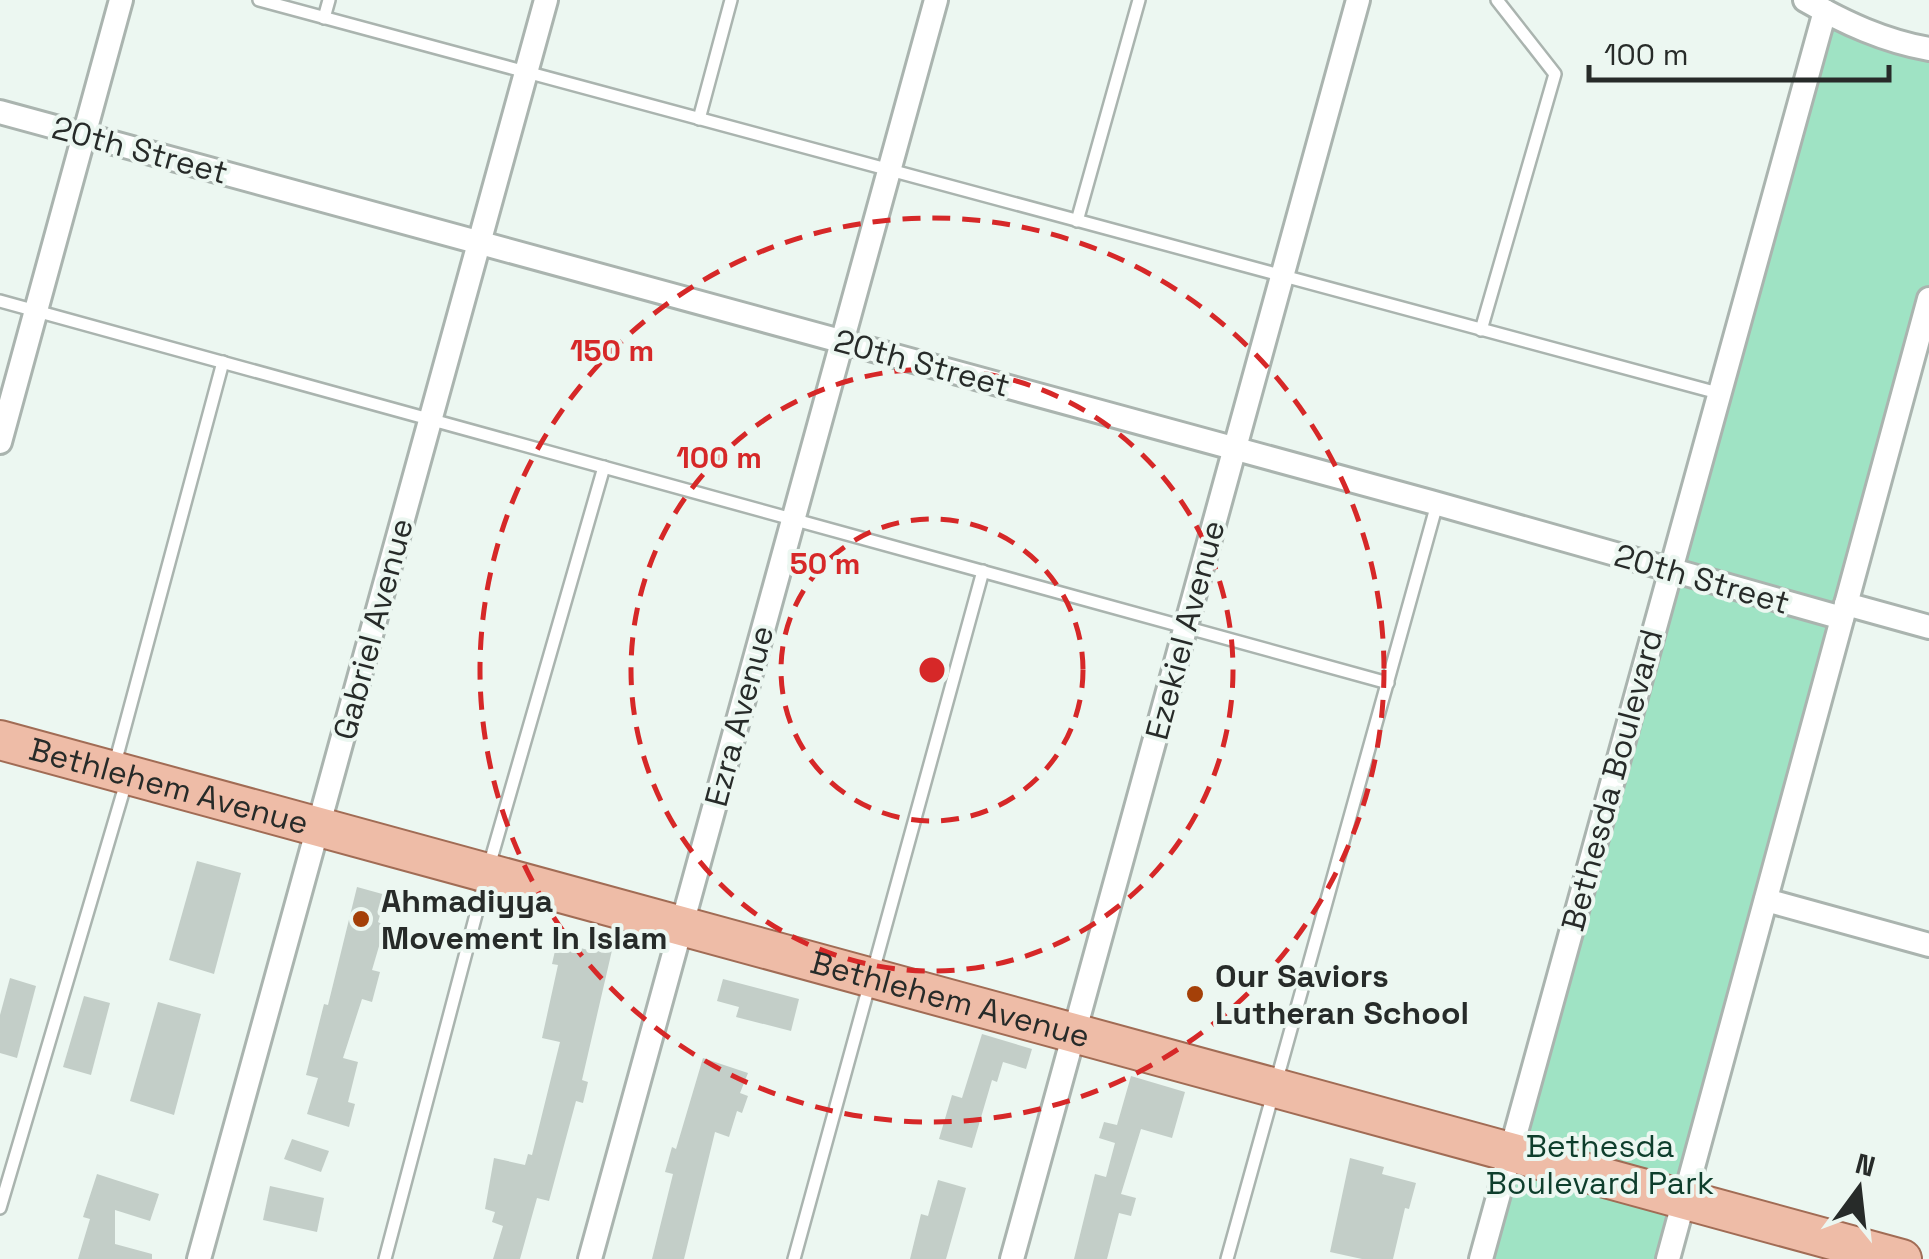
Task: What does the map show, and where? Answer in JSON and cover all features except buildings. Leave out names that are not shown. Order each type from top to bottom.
[{"type":"main road","name":"Bethlehem Avenue","points":[[0,740],[1902,1259]]},
{"type":"street","points":[[0,442],[121,0]]},
{"type":"street","name":"Gabriel Avenue","points":[[200,1259],[546,0]]},
{"type":"street","name":"Ezra Avenue","points":[[590,1259],[936,0]]},
{"type":"street","name":"Ezekiel Avenue","points":[[1012,1259],[1358,0]]},
{"type":"street","points":[[1815,6],[1900,44],[1929,49]]},
{"type":"street","name":"Bethesda Boulevard","points":[[1481,1259],[1718,394],[1815,6]]},
{"type":"street","name":"20th Street","points":[[0,112],[1670,570],[1844,611],[1929,626]]},
{"type":"street","points":[[1668,1259],[1927,312]]},
{"type":"street","points":[[1766,900],[1929,945]]},
{"type":"lane","points":[[259,0],[1718,394]]},
{"type":"lane","points":[[324,18],[330,0]]},
{"type":"lane","points":[[699,118],[731,0]]},
{"type":"lane","points":[[1077,221],[1139,0]]},
{"type":"lane","points":[[1481,330],[1555,74],[1497,0]]},
{"type":"lane","points":[[0,301],[1388,682]]},
{"type":"lane","points":[[0,1208],[120,773],[224,362]]},
{"type":"lane","points":[[385,1259],[487,873],[604,466]]},
{"type":"lane","points":[[1227,1259],[1437,504]]},
{"type":"lane","points":[[794,1259],[983,571]]},
{"type":"green space","name":"Bethesda Boulevard Park","points":[[1825,12],[1929,49],[1929,299],[1668,1259],[1481,1259]]},
{"type":"place","name":"Ahmadiyya Movement In Islam","points":[[361,919]]},
{"type":"place","name":"Our Saviors Lutheran School","points":[[1195,994]]}]
